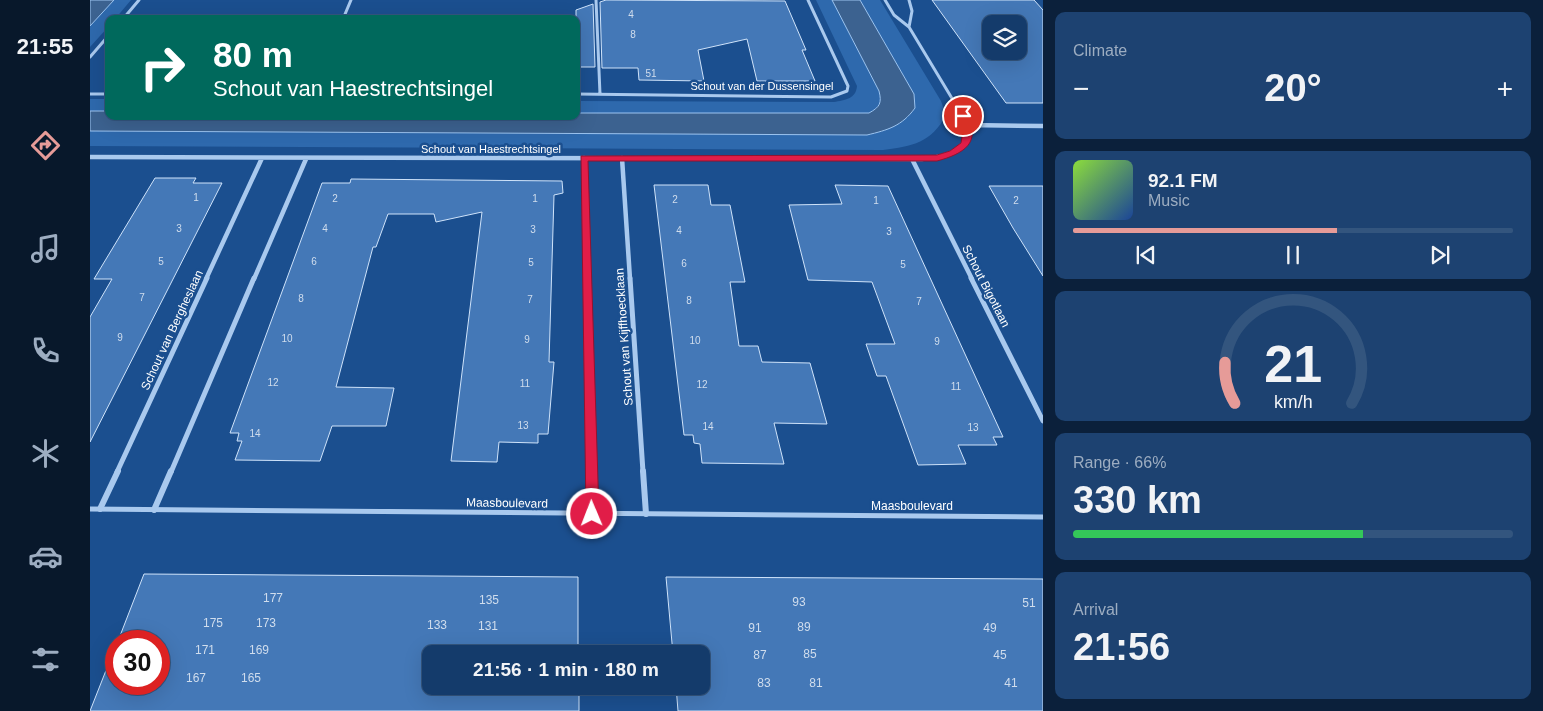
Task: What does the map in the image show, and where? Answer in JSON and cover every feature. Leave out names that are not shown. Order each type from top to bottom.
[{"type":"street","points":[[126,15],[139,0]]},
{"type":"street","points":[[345,15],[351,0]]},
{"type":"street","points":[[596,0],[600,94]]},
{"type":"street","name":"Schout van der Dussensingel","points":[[580,94],[832,97],[841,94],[847,91],[848,86],[808,0]]},
{"type":"street","points":[[886,0],[894,14],[909,27],[968,125],[1043,126]]},
{"type":"street","points":[[909,0],[912,12],[909,27]]},
{"type":"street","points":[[90,58],[105,40]]},
{"type":"street","points":[[90,94],[105,94]]},
{"type":"street","name":"Schout van Haestrechtsingel","points":[[90,158],[912,159],[937,158],[953,153],[965,145],[968,137],[968,125]]},
{"type":"street","name":"Schout van Bergheslaan","points":[[100,509],[262,158]]},
{"type":"street","points":[[584,158],[592,514]]},
{"type":"street","name":"Schout van Kijffhoecklaan","points":[[622,158],[646,514]]},
{"type":"street","points":[[154,510],[306,159]]},
{"type":"street","name":"Schout Bigotlaan","points":[[912,159],[1043,422]]},
{"type":"lane","name":"Maasboulevard","points":[[90,509],[1043,517]]},
{"type":"shaded area","points":[[90,0],[114,0],[90,26]]},
{"type":"shaded area","points":[[114,0],[131,0],[118,15],[105,15],[105,30],[90,47],[90,26]]},
{"type":"shaded area","points":[[816,0],[832,0],[879,91],[879,104],[876,109],[869,113],[580,113],[580,101],[834,102],[849,98],[855,94],[857,86]]},
{"type":"shaded area","points":[[832,0],[860,0],[914,94],[915,108],[900,123],[867,135],[90,131],[90,111],[105,111],[105,120],[580,120],[580,113],[869,113],[876,109],[879,104],[879,91]]},
{"type":"shaded area","points":[[860,0],[880,0],[941,101],[946,115],[934,132],[920,142],[883,150],[90,146],[90,131],[907,118],[915,108],[914,94]]},
{"type":"shaded area","points":[[90,99],[105,99],[105,111],[90,111]]},
{"type":"building","points":[[606,0],[785,1],[806,50],[802,50],[815,81],[757,81],[747,39],[698,50],[704,81],[639,80],[638,68],[602,68],[600,2]]},
{"type":"building","points":[[932,0],[1034,0],[1043,10],[1043,103],[1006,103]]},
{"type":"building","points":[[593,4],[595,67],[580,67],[580,15],[576,15],[576,10]]},
{"type":"building","points":[[155,178],[196,178],[193,183],[222,183],[90,442],[90,317],[112,279],[94,279]]},
{"type":"building","points":[[351,179],[562,181],[563,193],[554,195],[549,362],[554,362],[548,434],[538,434],[538,443],[499,442],[497,462],[451,461],[482,212],[436,222],[434,214],[388,214],[376,247],[373,247],[336,387],[394,388],[386,426],[332,426],[320,461],[235,460],[242,441],[237,441],[239,433],[230,433],[322,183],[350,183]]},
{"type":"building","points":[[654,185],[708,185],[711,205],[730,205],[745,282],[730,282],[739,346],[758,346],[762,362],[810,363],[827,424],[774,423],[784,464],[702,463],[700,444],[694,443],[693,435],[684,435]]},
{"type":"building","points":[[835,185],[888,186],[1003,437],[993,437],[997,445],[958,445],[966,464],[918,465],[886,376],[877,376],[866,344],[895,344],[872,282],[808,280],[789,205],[842,204]]},
{"type":"building","points":[[989,186],[1043,186],[1043,276],[1013,228]]},
{"type":"building","points":[[144,574],[578,577],[578,645],[422,645],[422,695],[579,695],[579,711],[90,711],[105,673],[105,695],[170,695],[170,630],[122,630]]},
{"type":"building","points":[[666,577],[1043,579],[1043,711],[678,711],[677,695],[710,695],[710,645],[672,645]]},
{"type":"route","points":[[592,514],[584,158],[937,158],[953,153],[965,145],[968,137],[968,125],[963,116]]}]
